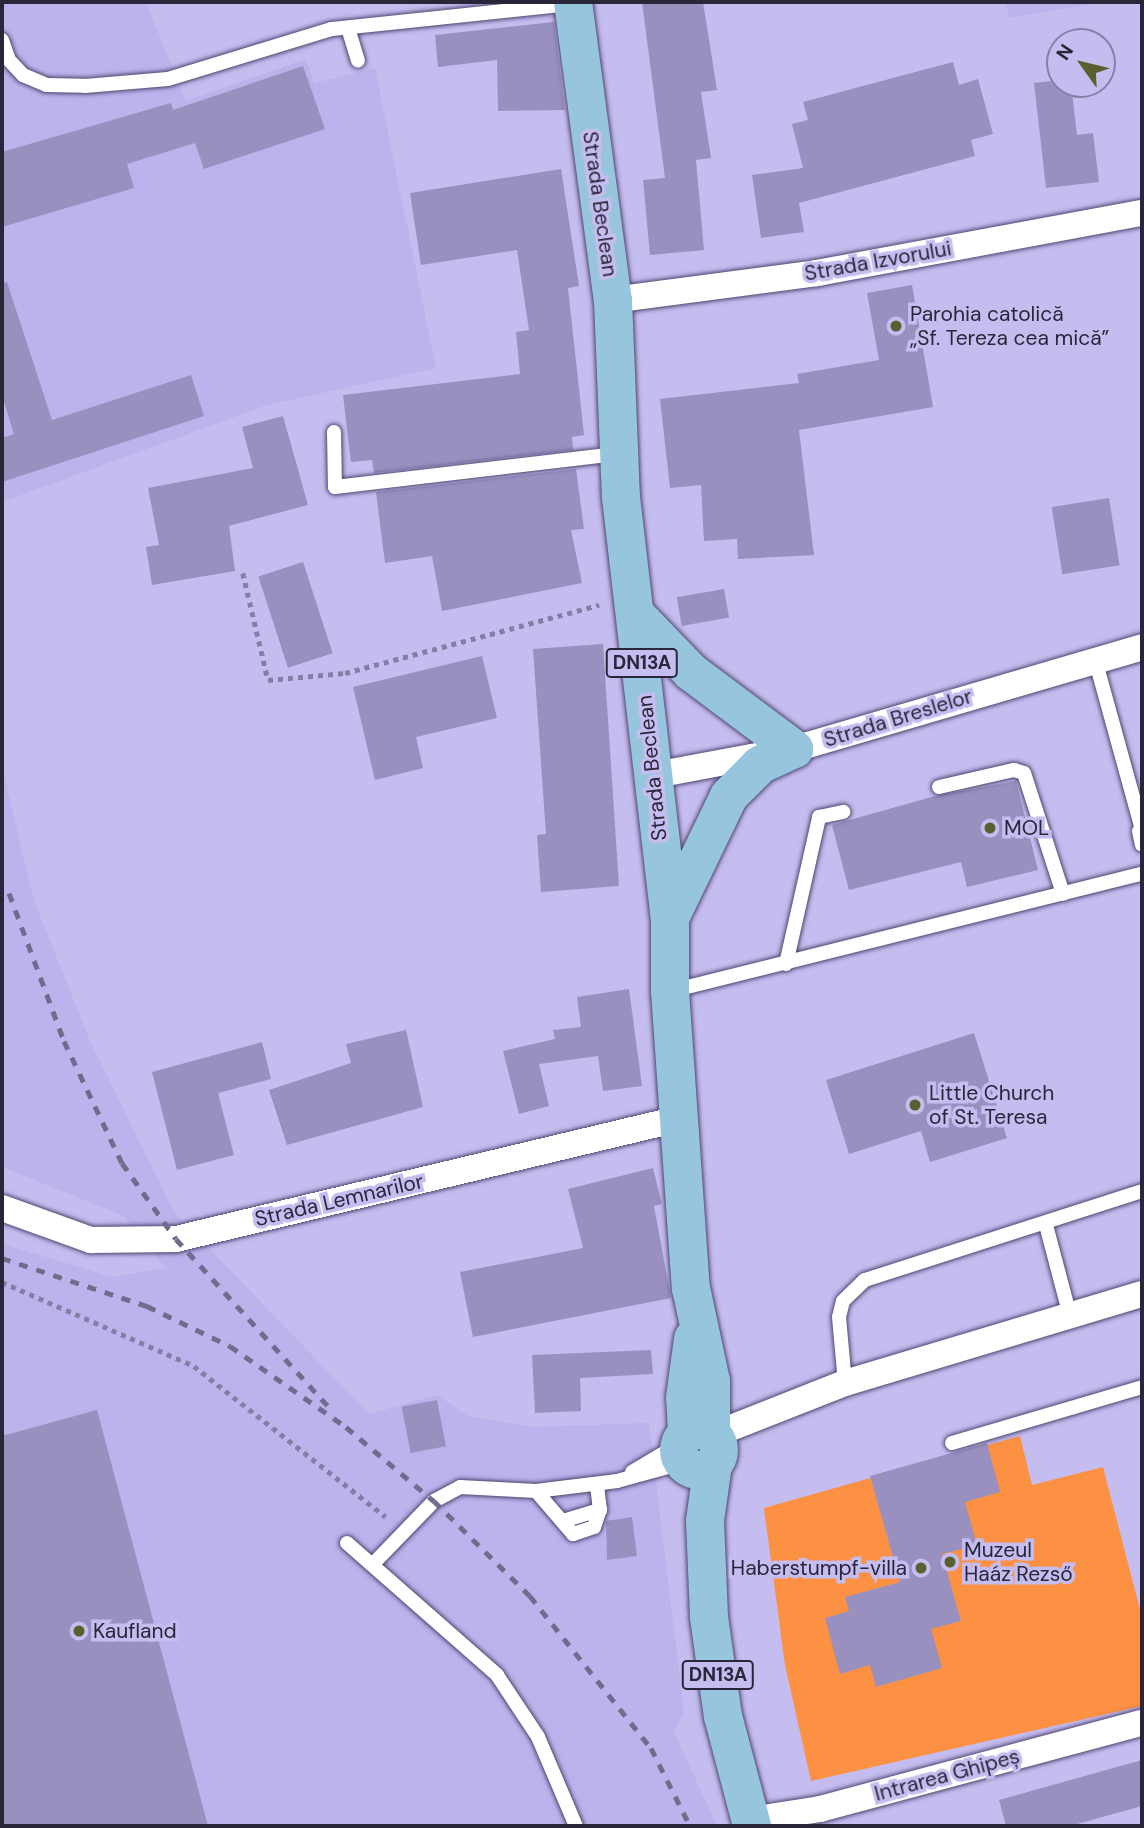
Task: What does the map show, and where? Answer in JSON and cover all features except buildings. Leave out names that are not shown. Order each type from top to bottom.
[{"type":"main road","name":"Strada Beclean","points":[[573,3],[612,300],[619,454],[650,776],[670,919],[670,991],[695,1326],[685,1398],[699,1450]]},
{"type":"main road","points":[[635,608],[691,672],[794,749],[760,765],[729,796],[670,919]]},
{"type":"main road","name":"DN13A","points":[[699,1450],[709,1617],[723,1716],[751,1823]]},
{"type":"street","name":"Strada Izvorului","points":[[612,300],[817,272],[1142,213]]},
{"type":"street","name":"Strada Breslelor","points":[[650,776],[794,749],[1096,659],[1142,648]]},
{"type":"street","name":"Strada Lemnarilor","points":[[2,1208],[90,1240],[176,1239],[678,1119]]},
{"type":"street","points":[[699,1450],[771,1413],[845,1383],[1142,1294]]},
{"type":"street","name":"Intrarea Ghipeș","points":[[751,1823],[820,1809],[1142,1723]]},
{"type":"lane","points":[[2,40],[9,60],[23,75],[46,85],[85,86],[168,79],[348,28],[573,3]]},
{"type":"lane","points":[[348,28],[358,60]]},
{"type":"lane","points":[[334,432],[335,487],[619,454]]},
{"type":"lane","points":[[1096,659],[1141,835]]},
{"type":"lane","points":[[939,787],[1014,770],[1024,773],[1033,785],[1063,894]]},
{"type":"lane","points":[[786,964],[819,817],[843,812]]},
{"type":"lane","points":[[670,991],[1142,874]]},
{"type":"lane","points":[[845,1383],[839,1317],[852,1291],[865,1280],[1045,1225],[1142,1191]]},
{"type":"lane","points":[[1045,1225],[1070,1316]]},
{"type":"lane","points":[[952,1443],[1142,1387]]},
{"type":"lane","points":[[374,1563],[403,1530],[460,1487],[536,1492],[597,1484],[617,1480],[699,1450]]},
{"type":"lane","points":[[536,1492],[573,1534],[594,1527],[600,1510],[597,1484]]},
{"type":"lane","points":[[347,1544],[374,1563],[497,1675],[538,1737],[576,1826]]},
{"type":"path","points":[[243,573],[268,680],[345,673],[635,608]]},
{"type":"path","points":[[2,1282],[194,1366],[403,1530]]},
{"type":"shaded area","points":[[2,2],[146,2],[186,101],[306,59],[314,83],[375,68],[436,368],[267,405],[2,502]]},
{"type":"shaded area","points":[[1006,2],[1104,2],[1009,18]]},
{"type":"shaded area","points":[[2,768],[34,901],[90,1041],[174,1212],[369,1414],[437,1395],[468,1416],[532,1427],[649,1423],[684,1713],[674,1732],[717,1826],[2,1826],[2,1244],[113,1277],[166,1268],[124,1216],[2,1167]]},
{"type":"shaded area","name":"Muzeul Haáz Rezső","points":[[1020,1436],[1032,1485],[1103,1467],[1142,1617],[1142,1706],[811,1781],[785,1665],[764,1508]]},
{"type":"railway","points":[[9,893],[64,1041],[122,1163],[176,1239],[330,1408]]},
{"type":"railway","points":[[2,1258],[147,1306],[230,1346],[346,1427],[434,1501],[530,1596],[651,1748],[690,1826]]},
{"type":"place","name":"Parohia catolică „Sf. Tereza cea mică”","points":[[896,326]]},
{"type":"place","name":"MOL","points":[[990,828]]},
{"type":"place","name":"Little Church of St. Teresa","points":[[915,1105]]},
{"type":"place","name":"Muzeul Haáz Rezső","points":[[950,1562]]},
{"type":"place","name":"Haberstumpf-villa","points":[[921,1568]]},
{"type":"place","name":"Kaufland","points":[[79,1631]]}]
